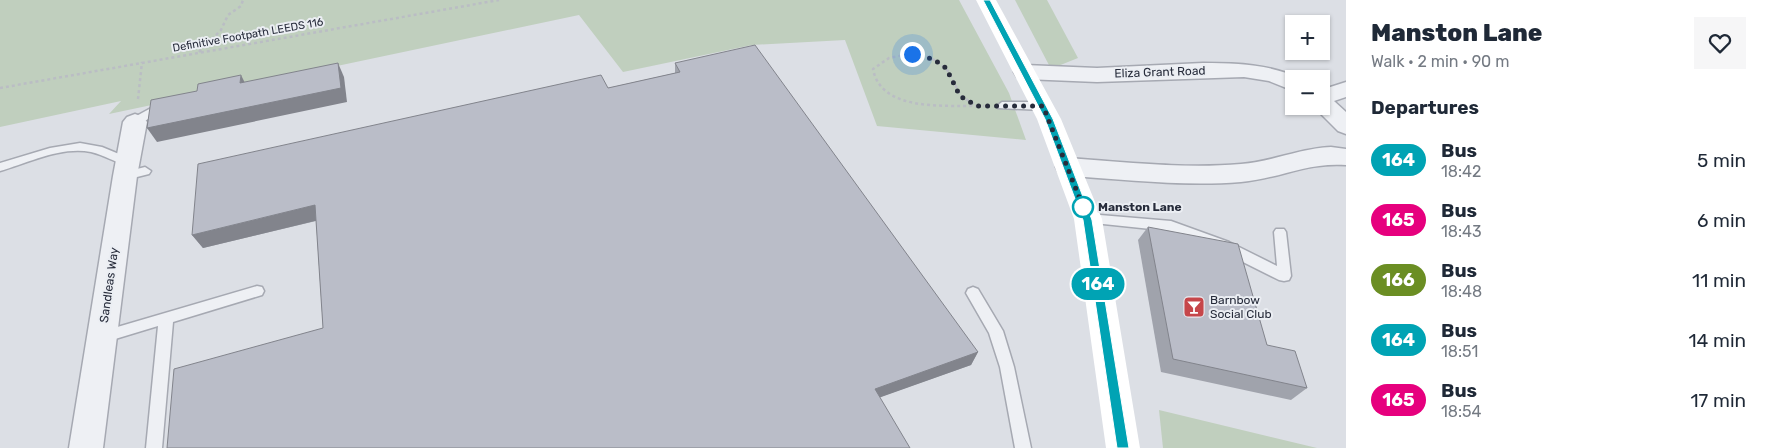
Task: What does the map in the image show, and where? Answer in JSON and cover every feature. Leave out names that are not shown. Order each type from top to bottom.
[{"type":"street","points":[[986,0],[1043,106],[1088,220],[1123,448]]},
{"type":"street","name":"Eliza Grant Road","points":[[1025,72],[1096,75],[1244,70],[1274,75],[1285,80]]},
{"type":"street","points":[[1330,96],[1346,89]]},
{"type":"street","points":[[1330,109],[1346,126]]},
{"type":"street","name":"Sandleas Way","points":[[86,448],[102,337],[133,170],[135,122]]},
{"type":"street","points":[[1068,167],[1217,174],[1244,173],[1301,158],[1333,155],[1346,157]]},
{"type":"lane","points":[[135,122],[170,102]]},
{"type":"lane","points":[[1002,106],[1043,106]]},
{"type":"lane","points":[[0,167],[44,153],[80,147],[112,154],[133,170]]},
{"type":"lane","points":[[1088,220],[1171,226],[1224,246],[1284,276],[1280,232]]},
{"type":"lane","points":[[102,337],[257,291]]},
{"type":"lane","points":[[973,292],[996,331],[1007,367],[1023,448]]},
{"type":"lane","points":[[154,448],[166,319]]},
{"type":"path","points":[[198,52],[221,30],[228,15],[241,6],[243,0]]},
{"type":"path","name":"Definitive Footpath LEEDS 116","points":[[0,88],[499,0]]},
{"type":"path","points":[[977,106],[960,96],[946,68],[933,59],[912,54],[892,56],[880,61],[873,69],[876,82],[888,94],[914,103],[977,106],[1002,106]]},
{"type":"path","points":[[135,122],[142,62]]},
{"type":"green space","points":[[0,0],[959,0],[1009,93],[1026,140],[877,126],[845,40],[752,45],[623,72],[579,15],[109,114],[121,101],[0,127]]},
{"type":"green space","points":[[1015,0],[1047,0],[1078,58],[1050,67]]},
{"type":"green space","points":[[1159,410],[1317,448],[1163,448]]},
{"type":"building","points":[[755,45],[978,352],[875,389],[910,448],[167,448],[174,369],[323,328],[315,205],[192,235],[198,164],[601,75],[608,88],[680,72],[675,63]]},
{"type":"building","points":[[338,63],[341,88],[147,128],[151,100],[197,91],[198,84],[241,75],[240,83]]},
{"type":"building","name":"Barnbow Social Club","points":[[1148,227],[1238,244],[1267,345],[1295,351],[1307,388],[1173,359]]},
{"type":"bus line","name":"164","points":[[986,0],[1049,119],[1088,220],[1123,448]]},
{"type":"place","name":"Manston Lane","points":[[1083,207]]},
{"type":"place","name":"Barnbow Social Club","points":[[1194,307]]},
{"type":"route","points":[[912,54],[933,59],[946,68],[960,96],[977,106],[1043,106],[1085,212],[1083,207]]}]
